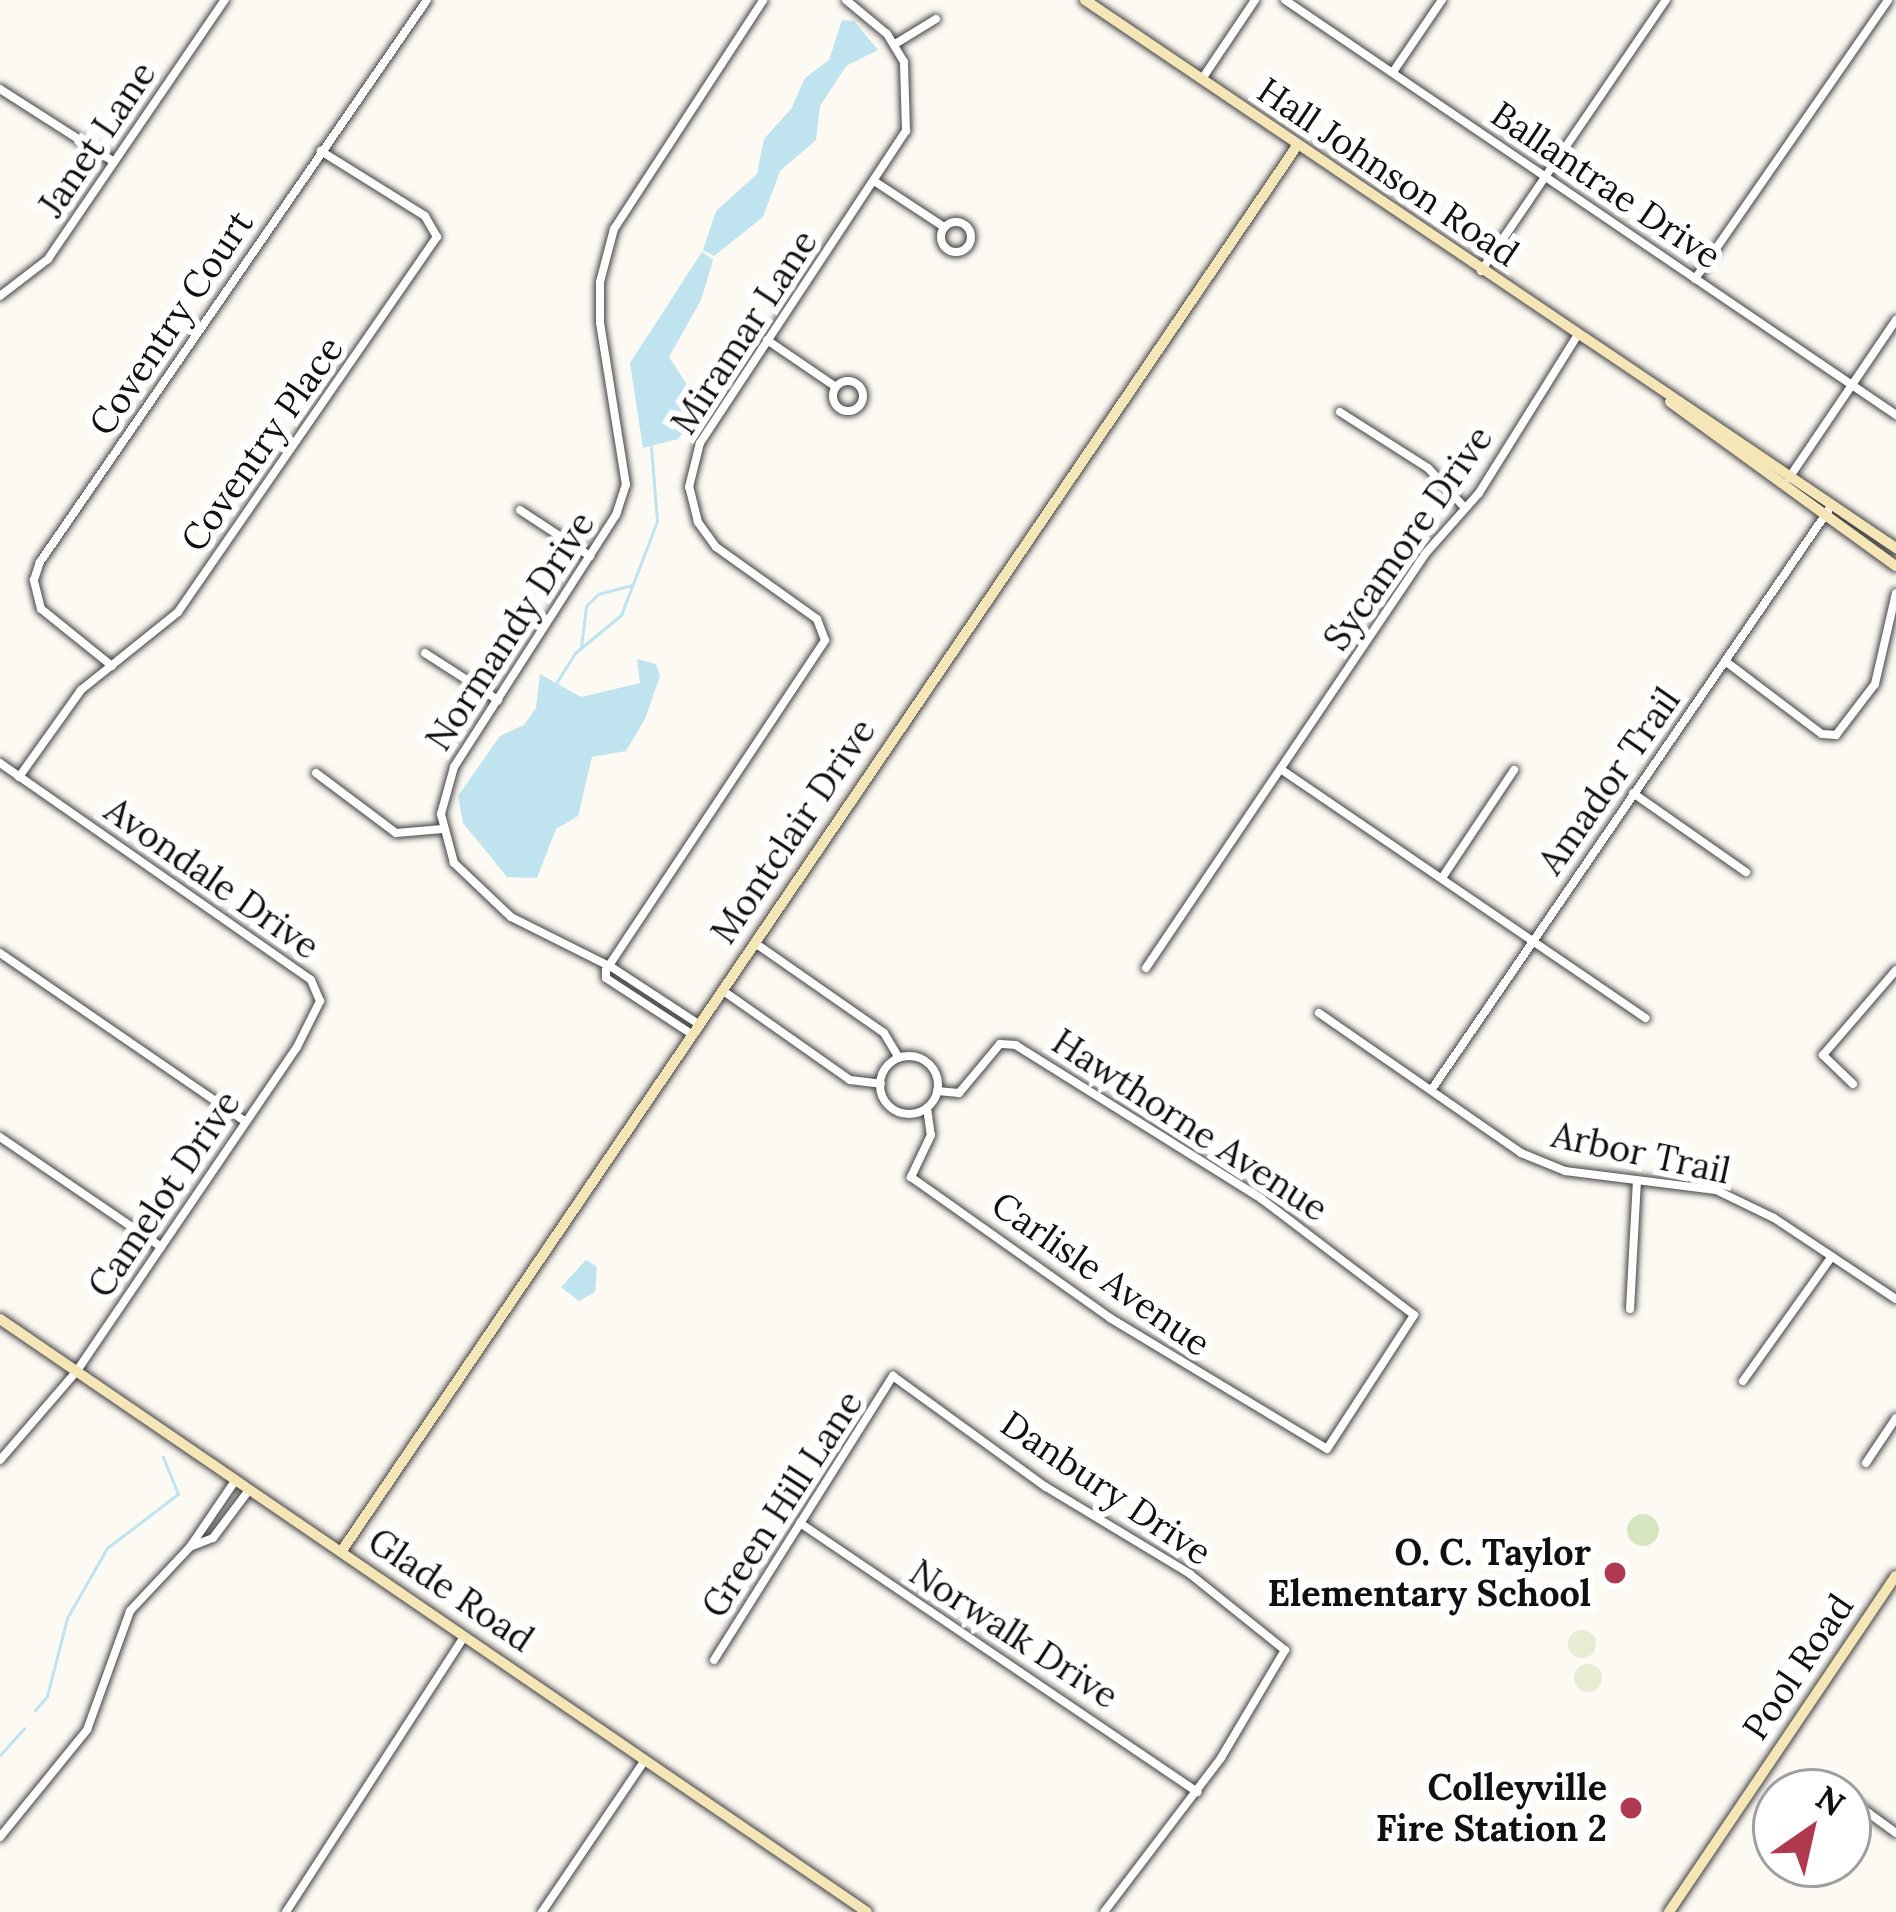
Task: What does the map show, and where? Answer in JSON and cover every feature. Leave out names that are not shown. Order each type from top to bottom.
[{"type":"main road","name":"Hall Johnson Road","points":[[1085,0],[1480,272],[1896,548]]},
{"type":"main road","name":"Montclair Drive","points":[[341,1552],[1297,146]]},
{"type":"main road","name":"Hall Johnson Road","points":[[1659,392],[1782,489],[1896,566]]},
{"type":"main road","name":"Glade Road","points":[[0,1319],[867,1912]]},
{"type":"main road","name":"Pool Road","points":[[1670,1912],[1896,1576]]},
{"type":"street","name":"Janet Lane","points":[[0,296],[48,259],[225,0]]},
{"type":"street","name":"Coventry Court","points":[[112,666],[41,609],[34,580],[40,562],[427,0]]},
{"type":"street","name":"Normandy Drive","points":[[443,829],[447,780],[590,556],[626,485],[600,322],[600,282],[614,229],[763,0]]},
{"type":"street","points":[[846,0],[895,44],[936,19]]},
{"type":"street","points":[[1201,81],[1255,0]]},
{"type":"street","name":"Ballantrae Drive","points":[[1285,0],[1896,415]]},
{"type":"street","points":[[1393,72],[1442,0]]},
{"type":"street","points":[[1480,272],[1666,0]]},
{"type":"street","points":[[1695,279],[1888,0]]},
{"type":"street","name":"Miramar Lane","points":[[609,969],[825,640],[817,619],[716,547],[693,507],[694,457],[766,340],[898,148],[910,114],[895,44]]},
{"type":"street","points":[[0,89],[114,162]]},
{"type":"street","name":"Coventry Place","points":[[19,777],[81,690],[178,612],[436,237],[424,216],[321,151]]},
{"type":"street","points":[[874,181],[944,227],[951,251],[970,244],[965,224],[944,227]]},
{"type":"street","points":[[1782,489],[1896,320]]},
{"type":"street","name":"Sycamore Drive","points":[[1147,968],[1425,554],[1465,508],[1577,336]]},
{"type":"street","points":[[766,340],[836,387],[856,384],[858,408],[838,407],[836,387]]},
{"type":"street","points":[[1340,412],[1428,468],[1465,508]]},
{"type":"street","name":"Amador Trail","points":[[1432,1089],[1832,505]]},
{"type":"street","points":[[520,510],[590,556]]},
{"type":"street","points":[[1725,661],[1822,734],[1836,735],[1875,684],[1896,593]]},
{"type":"street","points":[[425,653],[498,700]]},
{"type":"street","name":"Avondale Drive","points":[[0,763],[311,980],[320,1008],[298,1048]]},
{"type":"street","points":[[1282,770],[1645,1018]]},
{"type":"street","points":[[1442,878],[1514,770]]},
{"type":"street","points":[[316,773],[396,833],[443,829],[454,863],[511,917],[609,969],[694,1028]]},
{"type":"street","points":[[1633,793],[1746,872]]},
{"type":"street","points":[[722,990],[850,1080],[880,1084],[901,1112],[927,1108],[938,1091],[928,1064],[899,1058],[884,1033],[755,943]]},
{"type":"street","points":[[0,953],[246,1123]]},
{"type":"street","points":[[1853,1084],[1822,1060],[1896,970]]},
{"type":"street","name":"Arbor Trail","points":[[1319,1013],[1541,1163],[1716,1190],[1832,1256],[1896,1299]]},
{"type":"street","name":"Hawthorne Avenue","points":[[938,1091],[959,1093],[1000,1044],[1016,1045],[1262,1199],[1414,1315],[1328,1449]]},
{"type":"street","name":"Camelot Drive","points":[[0,1460],[76,1372],[298,1048]]},
{"type":"street","points":[[880,1084],[899,1058]]},
{"type":"street","name":"Carlisle Avenue","points":[[927,1108],[931,1135],[911,1177],[1110,1318],[1328,1449]]},
{"type":"street","points":[[0,1137],[160,1247]]},
{"type":"street","points":[[1630,1309],[1637,1181]]},
{"type":"street","points":[[1743,1381],[1832,1256]]},
{"type":"street","name":"Green Hill Lane","points":[[714,1660],[893,1376]]},
{"type":"street","name":"Danbury Drive","points":[[893,1376],[1046,1487],[1190,1574],[1285,1650],[1197,1792]]},
{"type":"street","points":[[1866,1463],[1896,1418]]},
{"type":"street","points":[[0,1837],[87,1730],[130,1611],[190,1547],[235,1481]]},
{"type":"street","points":[[190,1547],[213,1538],[249,1490]]},
{"type":"street","name":"Norwalk Drive","points":[[800,1522],[1197,1792]]},
{"type":"street","points":[[286,1912],[465,1636]]},
{"type":"street","points":[[542,1912],[646,1759]]},
{"type":"street","points":[[1104,1912],[1197,1792]]},
{"type":"green space","points":[[1643,1514],[1654,1519],[1659,1530],[1654,1541],[1643,1546],[1632,1541],[1627,1530],[1632,1519]]},
{"type":"green space","points":[[1582,1630],[1592,1634],[1596,1644],[1592,1654],[1582,1658],[1572,1654],[1568,1644],[1572,1634]]},
{"type":"green space","points":[[1588,1664],[1598,1668],[1602,1678],[1598,1688],[1588,1692],[1578,1688],[1574,1678],[1578,1668]]},
{"type":"water","points":[[842,20],[854,21],[878,50],[846,66],[820,106],[816,140],[780,171],[763,217],[714,256],[703,250],[716,211],[757,174],[764,139],[791,109],[805,78],[829,60]]},
{"type":"water","points":[[702,252],[713,260],[701,300],[669,357],[691,391],[695,418],[678,439],[643,448],[630,363]]},
{"type":"water","points":[[637,659],[656,664],[660,676],[645,719],[626,751],[592,757],[578,816],[556,829],[537,878],[507,877],[463,823],[458,796],[500,736],[524,725],[536,708],[540,674],[581,697],[640,683]]},
{"type":"water","points":[[586,1260],[597,1267],[595,1292],[579,1301],[561,1287]]},
{"type":"waterway","points":[[555,685],[575,653],[621,615],[657,521],[651,447]]},
{"type":"waterway","points":[[581,647],[586,606],[598,594],[631,585]]},
{"type":"waterway","points":[[35,1710],[47,1696],[67,1618],[107,1548],[178,1494],[163,1457]]},
{"type":"waterway","points":[[0,1755],[24,1728]]},
{"type":"place","name":"O. C. Taylor Elementary School","points":[[1615,1573]]},
{"type":"place","name":"Colleyville Fire Station 2","points":[[1631,1808]]}]
